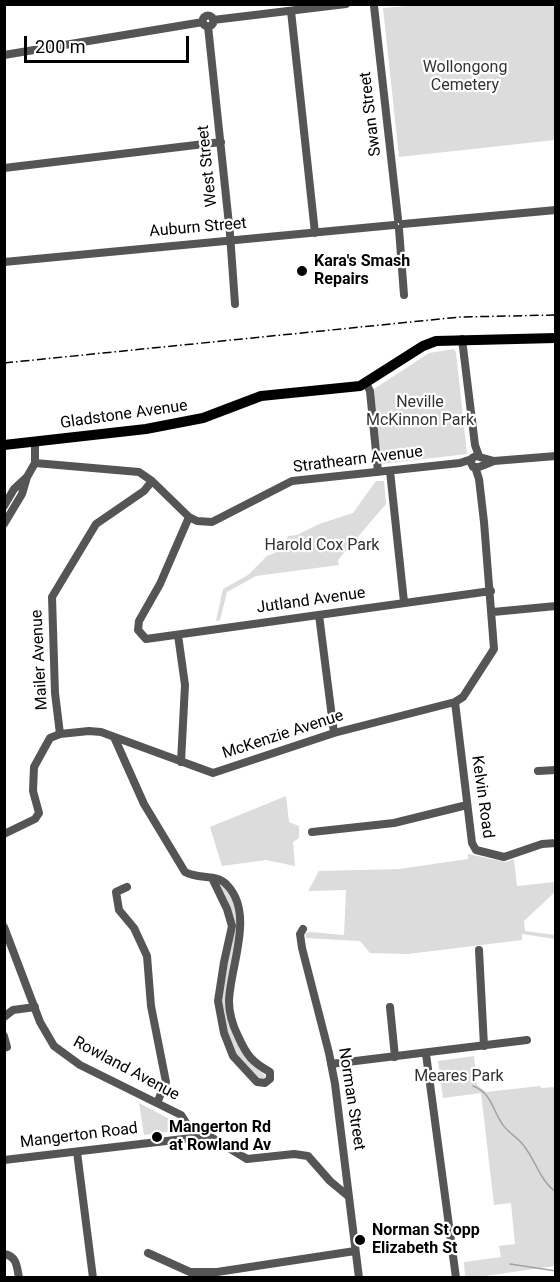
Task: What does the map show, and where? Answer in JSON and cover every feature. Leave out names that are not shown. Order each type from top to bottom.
[{"type":"main road","name":"Gladstone Avenue","points":[[4,445],[146,429],[203,418],[261,396],[352,387],[366,383],[427,344],[462,339],[555,338]]},
{"type":"street","name":"West Street","points":[[206,4],[231,240],[235,304]]},
{"type":"street","points":[[4,55],[208,21],[346,4]]},
{"type":"street","name":"Swan Street","points":[[374,5],[399,224],[404,295]]},
{"type":"street","points":[[291,11],[315,233]]},
{"type":"street","points":[[4,168],[221,142]]},
{"type":"street","name":"Auburn Street","points":[[4,262],[555,210]]},
{"type":"street","points":[[455,702],[463,697],[494,649],[491,591],[462,339]]},
{"type":"street","points":[[366,383],[370,391],[378,472]]},
{"type":"street","points":[[4,524],[22,494],[27,477],[35,464],[34,441]]},
{"type":"street","points":[[477,462],[555,456]]},
{"type":"street","name":"Strathearn Avenue","points":[[189,517],[212,522],[292,481],[477,462]]},
{"type":"street","points":[[35,464],[139,472],[152,481],[189,517]]},
{"type":"street","points":[[390,471],[404,602]]},
{"type":"street","points":[[4,506],[14,489],[27,477]]},
{"type":"street","name":"Mailer Avenue","points":[[60,734],[55,693],[52,597],[96,524],[144,491],[152,481]]},
{"type":"street","name":"Jutland Avenue","points":[[189,517],[160,584],[139,621],[138,630],[146,639],[491,591]]},
{"type":"street","points":[[493,612],[555,606]]},
{"type":"street","points":[[319,615],[334,734]]},
{"type":"street","points":[[178,635],[185,685],[181,762]]},
{"type":"street","name":"McKenzie Avenue","points":[[60,734],[89,730],[114,736],[213,774],[334,734],[455,702]]},
{"type":"street","name":"Kelvin Road","points":[[455,702],[472,843],[476,850],[504,857],[542,844],[555,843]]},
{"type":"street","points":[[4,834],[35,819],[39,813],[33,791],[34,767],[50,738],[60,734]]},
{"type":"street","points":[[114,736],[144,804],[185,872],[194,877],[218,878],[229,886],[237,902],[242,920],[229,1003],[234,1029],[246,1054],[257,1065],[270,1072],[270,1079],[265,1083],[257,1082],[233,1056],[224,1033],[218,1001],[232,926],[227,909],[212,878]]},
{"type":"street","points":[[538,771],[555,770]]},
{"type":"street","points":[[312,832],[394,824],[467,805]]},
{"type":"street","points":[[127,887],[113,892],[119,910],[134,928],[147,956],[151,1006],[166,1082],[157,1103]]},
{"type":"street","name":"Rowland Avenue","points":[[4,927],[45,1032],[60,1051],[80,1065],[181,1115],[195,1137]]},
{"type":"street","name":"Norman Street","points":[[303,929],[300,934],[302,948],[332,1064],[359,1278]]},
{"type":"street","points":[[479,950],[484,1046]]},
{"type":"street","points":[[4,1017],[13,1010],[35,1007]]},
{"type":"street","points":[[390,1007],[395,1057]]},
{"type":"street","points":[[4,1036],[7,1047],[4,1048]]},
{"type":"street","points":[[332,1064],[527,1040]]},
{"type":"street","points":[[426,1054],[456,1278]]},
{"type":"street","name":"Mangerton Road","points":[[4,1161],[209,1136],[243,1157],[251,1159],[294,1154],[308,1156],[330,1181],[348,1196]]},
{"type":"street","points":[[77,1152],[93,1278]]},
{"type":"street","points":[[148,1252],[189,1272],[217,1272],[355,1251]]},
{"type":"street","points":[[4,1254],[9,1255],[15,1261],[19,1278]]},
{"type":"green space","name":"Wollongong Cemetery","points":[[418,5],[555,5],[555,140],[399,157],[383,8]]},
{"type":"green space","name":"Neville McKinnon Park","points":[[454,349],[467,454],[381,464],[374,389],[429,353]]},
{"type":"green space","name":"Harold Cox Park","points":[[376,481],[384,481],[386,504],[338,560],[339,565],[256,576],[227,592],[220,620],[216,621],[223,589],[248,575],[267,556],[282,550],[288,536],[297,535],[319,524],[353,513]]},
{"type":"green space","points":[[286,796],[289,822],[299,826],[299,838],[293,842],[295,866],[266,860],[222,866],[210,827]]},
{"type":"green space","points":[[468,854],[506,862],[514,859],[517,886],[555,882],[555,892],[524,921],[525,931],[555,935],[555,939],[522,934],[522,940],[408,954],[370,953],[360,941],[306,938],[305,933],[310,932],[344,935],[346,890],[308,891],[319,871],[399,869],[468,859]]},
{"type":"green space","points":[[218,885],[223,885],[229,891],[239,918],[227,995],[239,1047],[246,1059],[266,1076],[263,1079],[258,1079],[237,1057],[229,1043],[221,999],[234,926]]},
{"type":"green space","name":"Meares Park","points":[[474,1056],[477,1085],[486,1092],[540,1086],[541,1088],[555,1087],[555,1266],[465,1277],[464,1262],[501,1257],[499,1246],[515,1244],[511,1203],[494,1205],[481,1093],[443,1098],[438,1061]]},
{"type":"green space","points":[[139,1103],[183,1126],[182,1130],[144,1135]]},
{"type":"waterway","points":[[473,1086],[484,1093],[503,1126],[521,1143],[542,1177],[556,1192]]},
{"type":"waterway","points":[[510,1264],[556,1271]]},
{"type":"railway","points":[[4,363],[460,317],[556,315]]},
{"type":"place","name":"Kara's Smash Repairs","points":[[302,271]]},
{"type":"place","name":"Mangerton Rd at Rowland Av","points":[[157,1137]]},
{"type":"place","name":"Norman St opp Elizabeth St","points":[[360,1240]]}]
